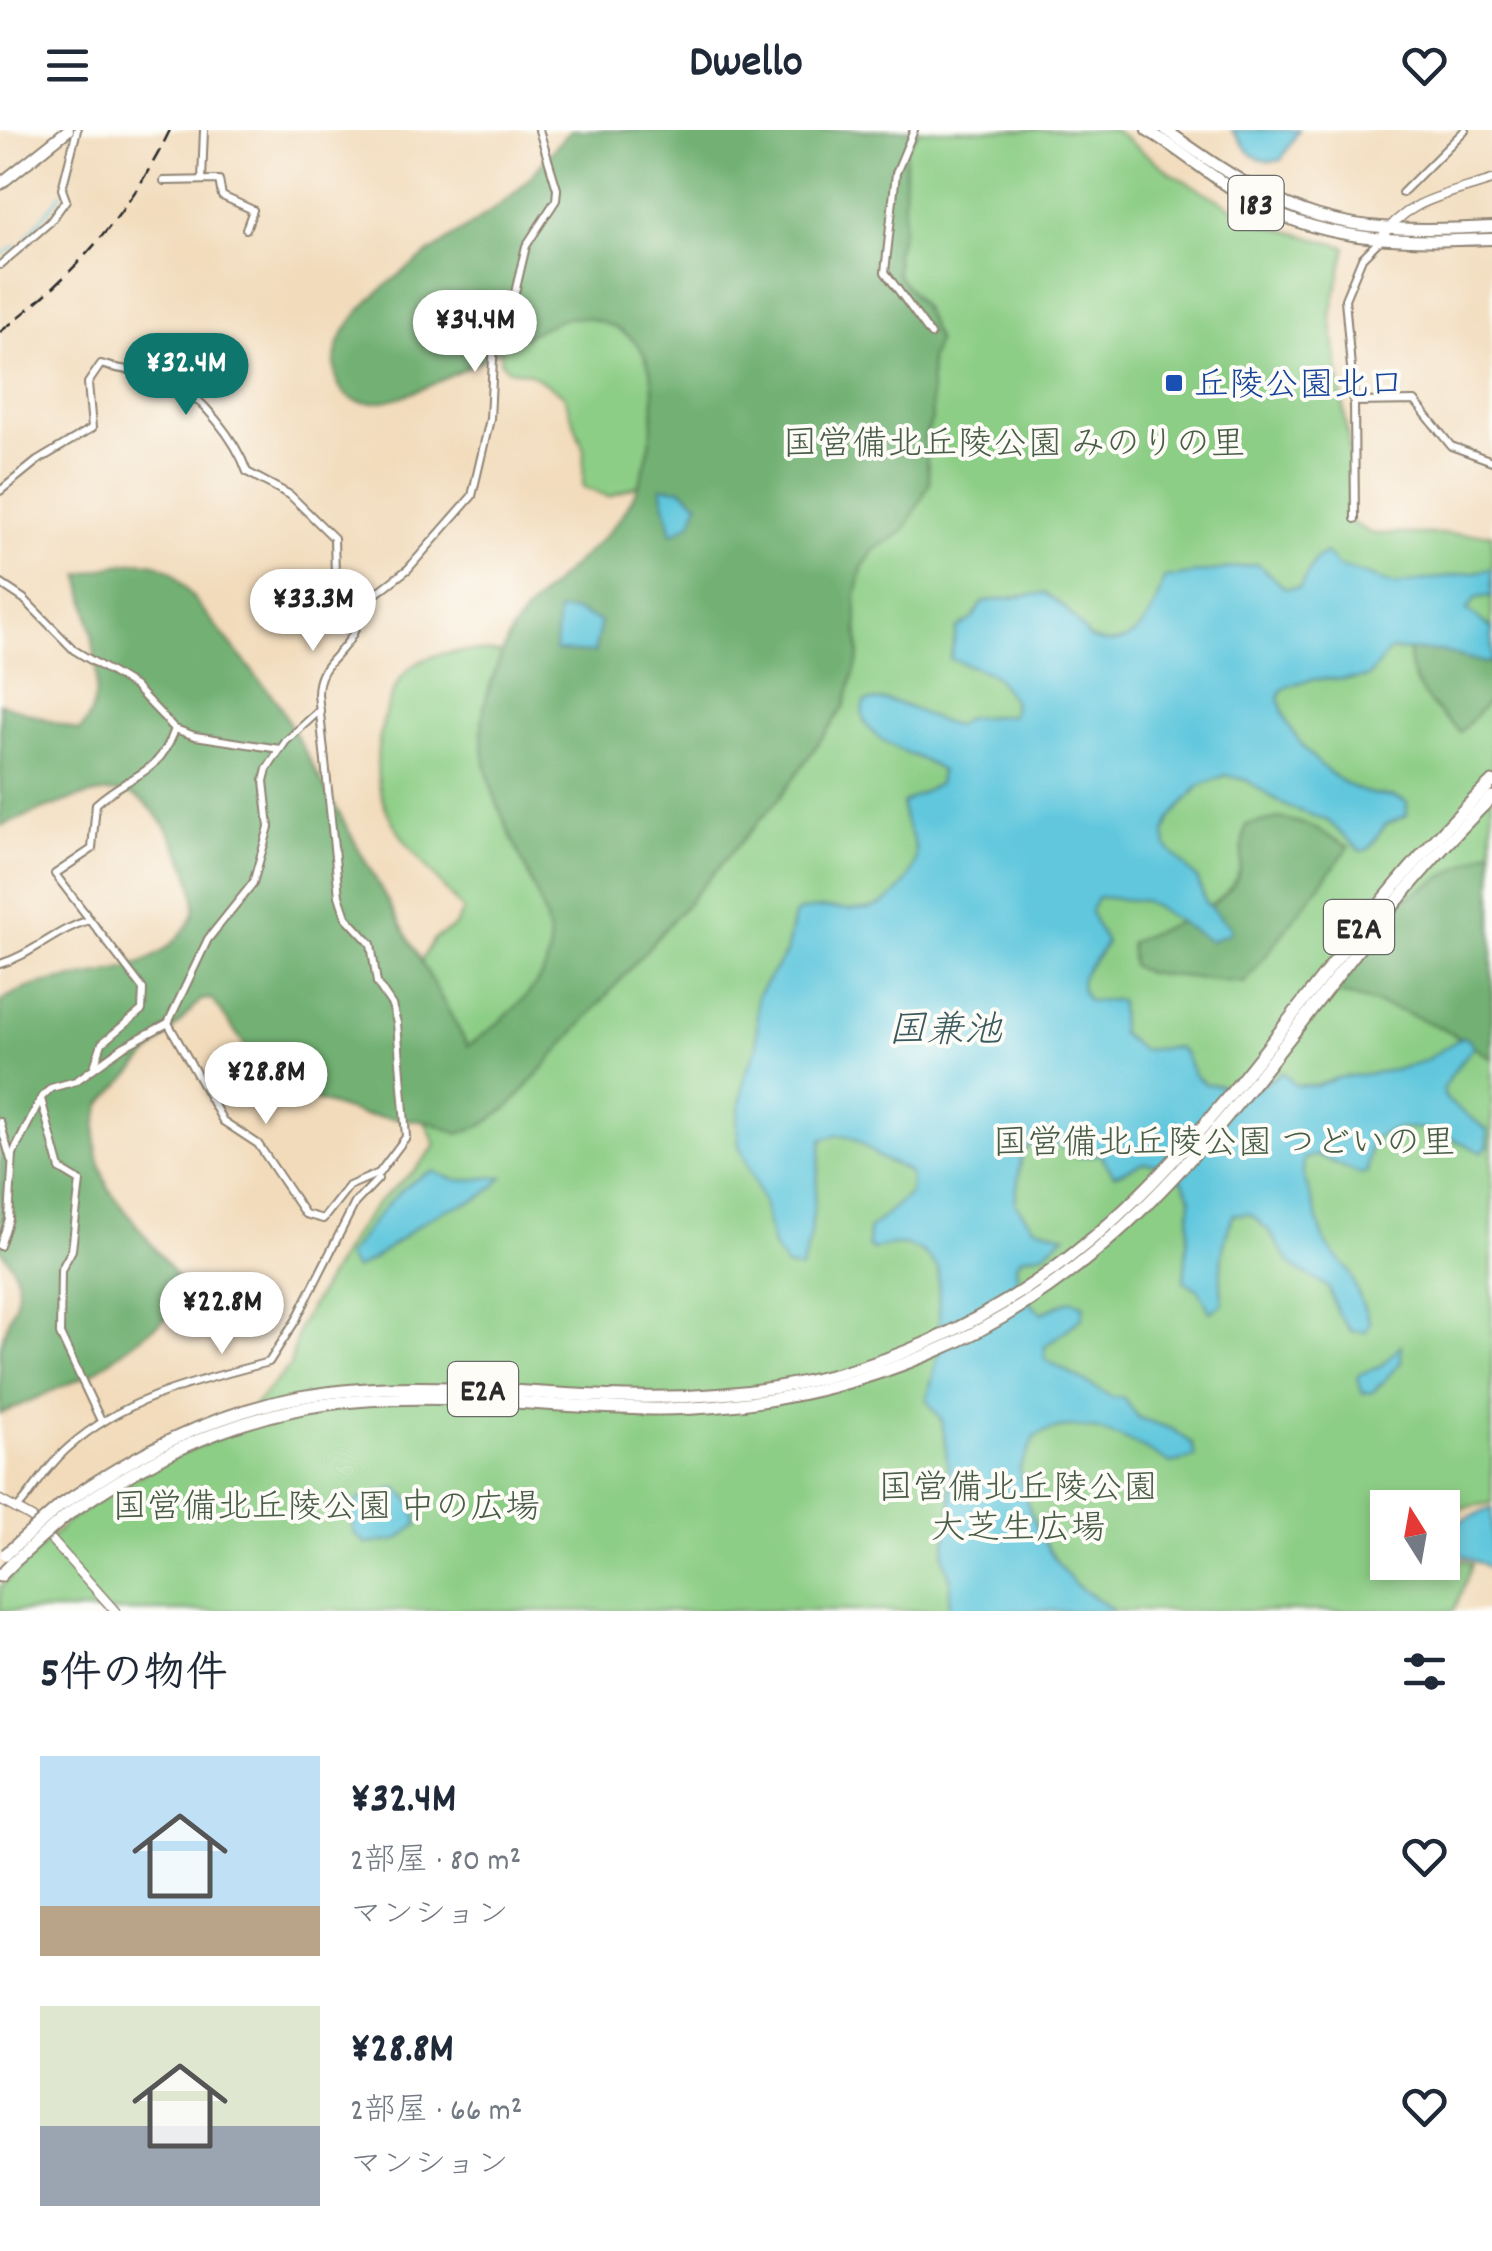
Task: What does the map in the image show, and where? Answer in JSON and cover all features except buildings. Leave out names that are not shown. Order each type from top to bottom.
[{"type":"highway","points":[[0,184],[51,134],[68,130]]},
{"type":"highway","name":"183","points":[[1148,130],[1260,206],[1330,232],[1379,241],[1492,239]]},
{"type":"highway","name":"183","points":[[1166,130],[1265,197],[1334,222],[1386,230],[1492,228]]},
{"type":"highway","name":"E2A","points":[[1245,1087],[1395,883],[1492,782]]},
{"type":"highway","name":"E2A","points":[[0,1576],[7,1558],[63,1510],[168,1440],[210,1422],[300,1397],[424,1386],[704,1396],[823,1378],[928,1349],[1032,1294],[1100,1250],[1245,1087],[1402,892],[1492,798]]},
{"type":"street","points":[[0,265],[50,222],[66,200],[62,189],[77,130]]},
{"type":"street","points":[[202,180],[204,130]]},
{"type":"street","points":[[18,1507],[45,1470],[102,1421],[160,1393],[269,1362],[296,1320],[354,1203],[406,1137],[397,1023],[392,1005],[377,983],[371,944],[346,918],[339,896],[320,680],[331,660],[353,640],[360,606],[408,569],[472,496],[490,419],[494,338],[514,297],[526,246],[556,200],[558,189],[539,130]]},
{"type":"street","points":[[914,130],[896,172],[885,272],[931,336]]},
{"type":"street","points":[[1402,194],[1465,130]]},
{"type":"street","points":[[164,181],[219,180],[222,196],[253,210],[246,229]]},
{"type":"street","points":[[1355,519],[1354,402],[1345,299],[1362,258],[1398,215],[1412,206],[1492,180]]},
{"type":"street","points":[[0,490],[37,461],[92,428],[88,383],[101,364],[170,380],[226,430],[237,444],[247,472],[290,495],[334,538],[335,575],[360,606]]},
{"type":"street","points":[[1354,402],[1415,402],[1451,446],[1492,461]]},
{"type":"street","points":[[0,584],[24,598],[74,650],[134,686],[175,729],[195,736],[280,749]]},
{"type":"street","points":[[11,1161],[41,1098],[51,1088],[76,1081],[168,1023],[208,939],[253,884],[269,827],[264,781],[280,749],[320,710]]},
{"type":"street","points":[[94,1068],[102,1043],[142,1010],[144,1000],[139,981],[56,874],[92,849],[96,804],[154,766],[167,752],[175,729]]},
{"type":"street","points":[[0,964],[23,958],[64,927],[89,920]]},
{"type":"street","points":[[168,1023],[223,1121],[258,1144],[304,1214],[323,1220],[349,1186],[379,1173]]},
{"type":"street","points":[[41,1098],[60,1169],[80,1182],[72,1250],[60,1281],[62,1344],[102,1421]]},
{"type":"street","points":[[0,1108],[11,1161],[9,1218],[0,1246]]},
{"type":"street","points":[[0,1500],[18,1507],[114,1611]]},
{"type":"green space","points":[[571,130],[919,130],[906,149],[903,227],[896,254],[897,274],[924,309],[937,341],[930,360],[932,419],[924,440],[930,483],[904,531],[874,550],[862,568],[856,596],[859,657],[844,707],[781,796],[509,1107],[485,1124],[459,1134],[430,1122],[363,1115],[294,1093],[266,1075],[212,999],[201,1000],[101,1105],[96,1137],[108,1188],[193,1298],[93,1373],[0,1414],[0,1350],[18,1289],[11,1264],[0,1249],[0,1002],[38,985],[141,963],[175,940],[194,912],[191,881],[175,842],[152,809],[139,798],[126,793],[95,794],[0,826],[0,703],[79,731],[95,699],[95,656],[80,575],[139,562],[172,572],[278,703],[468,1046],[515,1008],[544,971],[549,950],[546,922],[492,788],[482,738],[483,712],[499,659],[516,624],[608,532],[638,486],[653,416],[650,369],[637,344],[623,332],[596,320],[578,318],[546,326],[436,383],[398,398],[366,402],[344,393],[335,364],[341,338],[357,313],[411,266],[521,187]]},
{"type":"green space","points":[[665,130],[1114,130],[1171,173],[1262,224],[1346,247],[1331,315],[1351,463],[1349,521],[1372,534],[1492,534],[1492,1503],[1460,1508],[1460,1490],[1370,1490],[1370,1580],[1460,1580],[1460,1559],[1472,1564],[1454,1611],[0,1611],[0,1587],[70,1519],[173,1456],[228,1434],[290,1366],[299,1327],[353,1235],[379,1201],[416,1169],[436,1145],[414,1098],[415,971],[434,939],[454,927],[463,911],[405,840],[381,795],[377,769],[379,739],[389,703],[397,685],[414,665],[441,654],[478,651],[594,666],[639,484],[609,497],[583,487],[584,450],[564,395],[529,373],[508,369],[500,361],[506,323]]},
{"type":"green space","points":[[1466,623],[1492,628],[1492,698],[1460,732],[1420,689],[1409,650],[1411,633]]},
{"type":"green space","points":[[1279,818],[1308,825],[1349,847],[1245,983],[1147,973],[1132,966],[1130,943],[1192,916],[1232,886],[1241,866],[1246,825]]},
{"type":"green space","points":[[1492,849],[1492,1059],[1415,1016],[1330,992],[1401,901]]},
{"type":"water","points":[[1232,130],[1299,130],[1281,160],[1265,161],[1252,154]]},
{"type":"water","points":[[661,487],[681,489],[699,503],[691,523],[672,534]]},
{"type":"water","name":"国兼池","points":[[1326,553],[1337,566],[1396,585],[1492,569],[1492,596],[1476,598],[1467,610],[1492,629],[1492,661],[1485,663],[1441,651],[1390,650],[1368,677],[1305,681],[1282,690],[1279,698],[1300,743],[1325,769],[1353,787],[1407,802],[1407,815],[1385,825],[1369,849],[1361,851],[1328,821],[1286,806],[1246,780],[1226,775],[1199,786],[1170,819],[1165,833],[1167,847],[1198,880],[1205,902],[1230,927],[1230,933],[1210,941],[1145,901],[1098,897],[1090,912],[1106,943],[1081,985],[1089,1001],[1120,1000],[1121,1034],[1142,1050],[1176,1047],[1184,1053],[1194,1075],[1206,1084],[1255,1089],[1283,1072],[1295,1085],[1316,1086],[1337,1078],[1395,1070],[1424,1061],[1462,1037],[1469,1039],[1474,1046],[1449,1078],[1444,1095],[1487,1130],[1488,1146],[1481,1152],[1412,1128],[1384,1133],[1371,1141],[1367,1172],[1359,1174],[1317,1155],[1304,1159],[1303,1174],[1326,1244],[1349,1271],[1370,1323],[1366,1332],[1351,1331],[1338,1314],[1328,1287],[1292,1266],[1268,1230],[1250,1214],[1234,1214],[1222,1259],[1223,1304],[1210,1312],[1199,1290],[1184,1281],[1191,1198],[1183,1181],[1158,1164],[1144,1162],[1114,1175],[1100,1154],[1079,1157],[1050,1141],[1031,1145],[1022,1153],[1015,1203],[1033,1226],[1065,1235],[1044,1253],[1022,1257],[1016,1265],[1019,1294],[1042,1313],[1072,1300],[1084,1306],[1082,1318],[1045,1346],[1045,1359],[1112,1397],[1123,1398],[1139,1418],[1172,1429],[1192,1443],[1195,1457],[1171,1464],[1123,1439],[1088,1428],[1053,1429],[1036,1436],[1019,1469],[1038,1530],[1074,1583],[1113,1611],[948,1611],[951,1581],[943,1556],[952,1507],[942,1421],[927,1400],[940,1348],[938,1268],[909,1246],[872,1250],[868,1246],[869,1229],[910,1193],[911,1175],[849,1136],[822,1140],[810,1239],[801,1269],[786,1266],[773,1247],[763,1202],[739,1145],[737,1124],[745,1075],[757,1047],[757,996],[786,953],[794,916],[814,908],[853,910],[878,906],[903,886],[916,860],[903,803],[938,784],[941,771],[877,736],[863,715],[864,702],[888,701],[955,726],[968,718],[1012,715],[1014,701],[993,674],[950,659],[957,628],[973,618],[982,602],[1045,593],[1066,609],[1090,638],[1119,641],[1131,636],[1148,617],[1164,578],[1258,564],[1285,588],[1299,588],[1316,559]]},
{"type":"water","points":[[558,611],[575,611],[601,622],[594,653],[555,651]]},
{"type":"water","points":[[433,1171],[463,1181],[503,1177],[484,1195],[435,1215],[355,1269],[346,1257],[374,1220],[406,1186]]},
{"type":"water","points":[[1401,1345],[1401,1362],[1373,1392],[1363,1393],[1357,1380],[1359,1374],[1380,1367]]},
{"type":"water","points":[[398,1488],[414,1504],[418,1524],[398,1540],[366,1544],[354,1533],[350,1510],[359,1499]]},
{"type":"water","points":[[1492,1508],[1492,1569],[1460,1555],[1460,1521]]},
{"type":"waterway","points":[[66,186],[74,155]]},
{"type":"waterway","points":[[27,237],[62,193]]},
{"type":"waterway","points":[[0,255],[17,246]]},
{"type":"railway","points":[[0,332],[52,288],[97,242],[137,189],[170,130]]},
{"type":"place","name":"丘陵公園北口","points":[[1174,383]]},
{"type":"park label","name":"国営備北丘陵公園 みのりの里","points":[[1014,442]]},
{"type":"park label","name":"国営備北丘陵公園 つどいの里","points":[[1224,1141]]},
{"type":"park label","name":"国営備北丘陵公園 中の広場","points":[[326,1505]]},
{"type":"park label","name":"国営備北丘陵公園 大芝生広場","points":[[1018,1506]]}]
